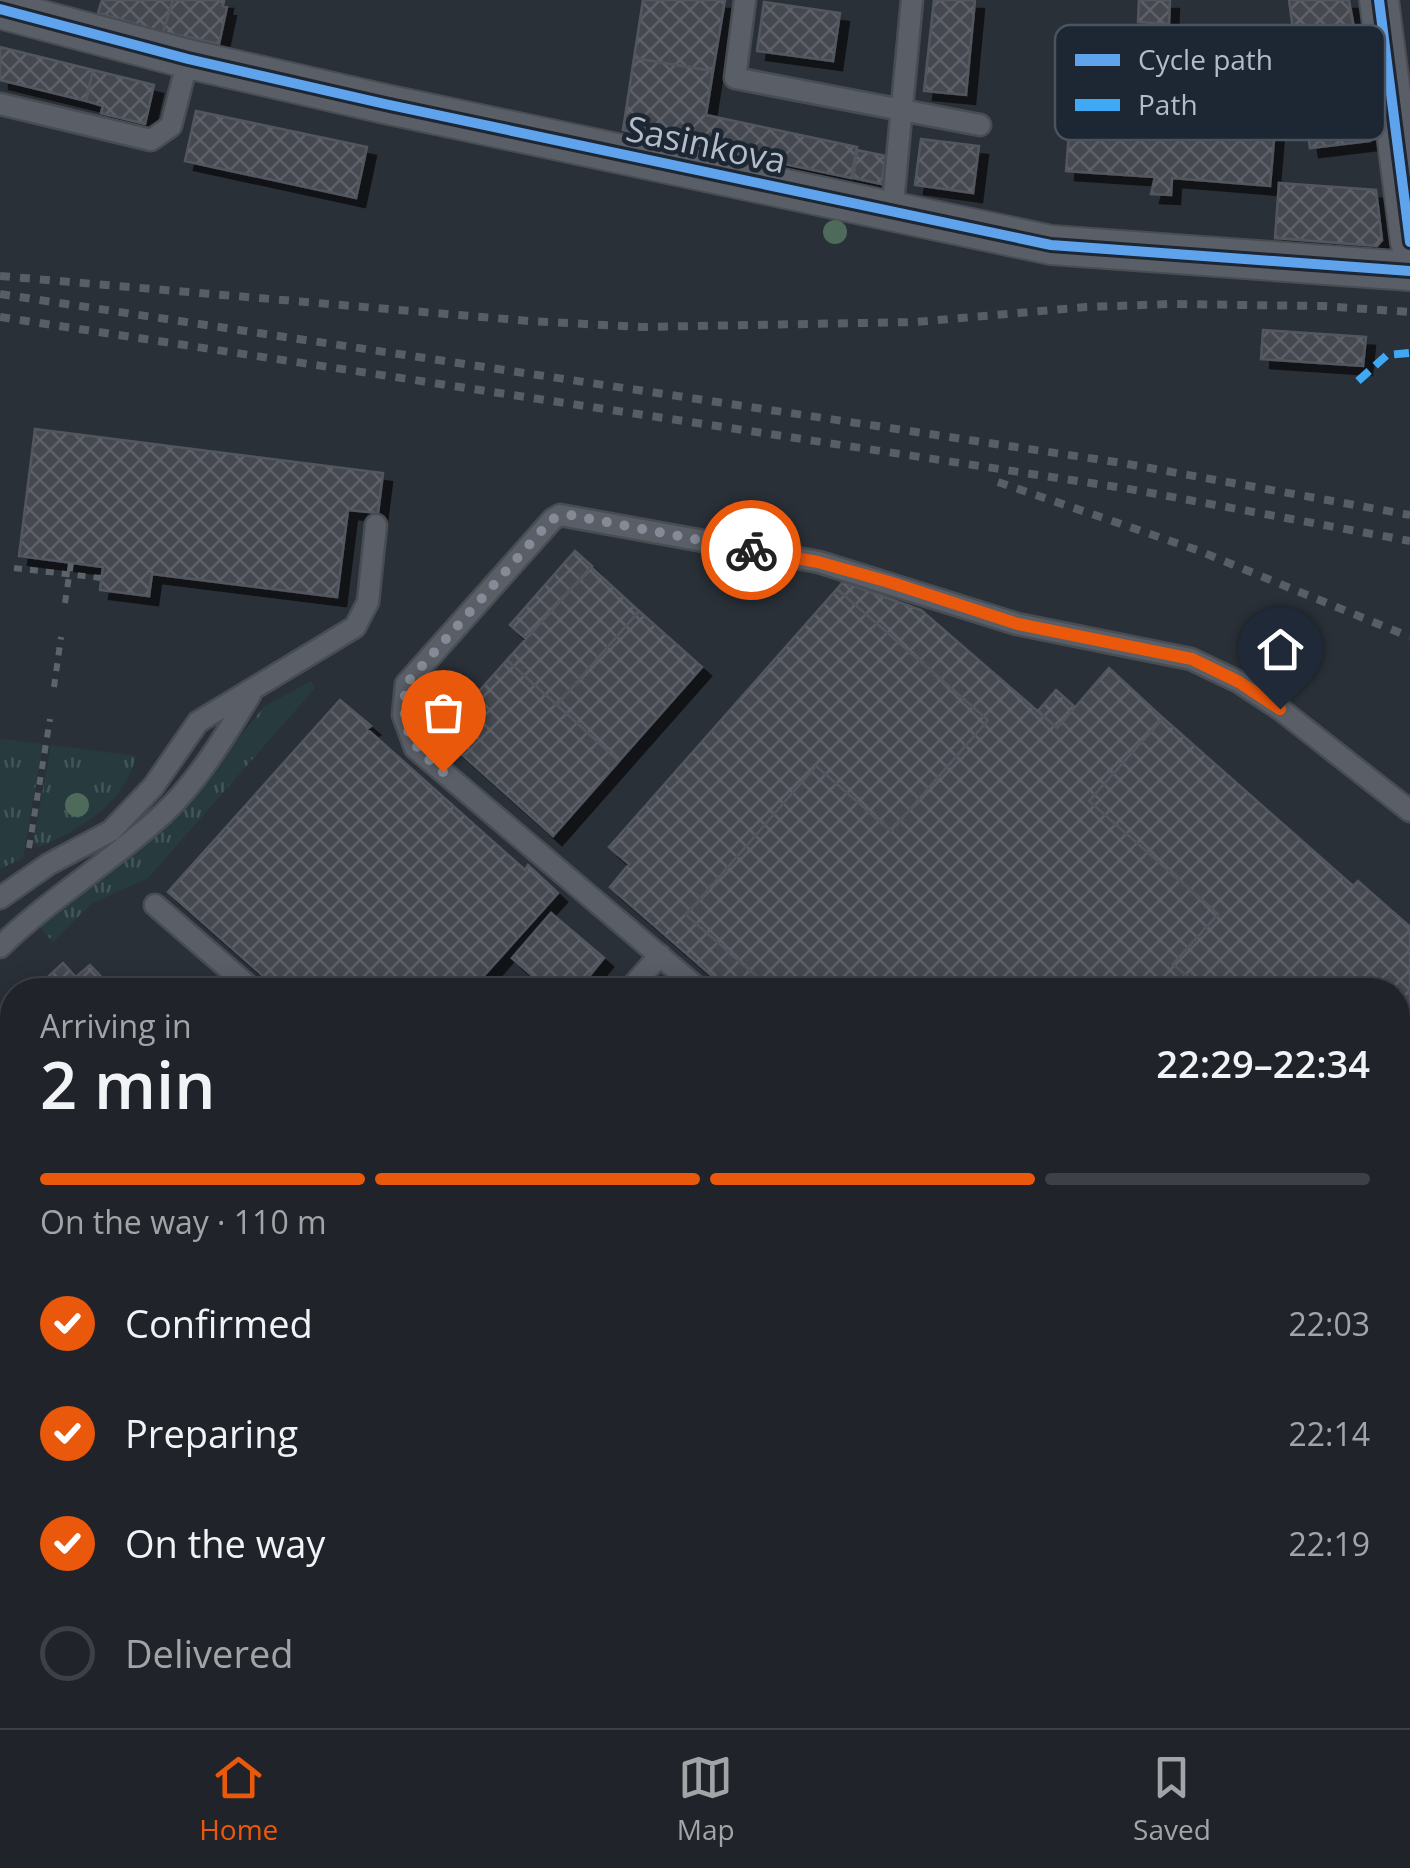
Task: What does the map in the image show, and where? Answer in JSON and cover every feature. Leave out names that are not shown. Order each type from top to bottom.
[{"type":"street","points":[[1379,0],[1382,25]]},
{"type":"street","name":"Sasinkova","points":[[0,10],[188,59],[1050,245],[1410,271]]},
{"type":"street","points":[[1385,47],[1410,242]]},
{"type":"lane","points":[[745,0],[735,78],[980,125]]},
{"type":"lane","points":[[892,213],[912,0]]},
{"type":"lane","points":[[0,104],[151,140],[172,126],[188,59]]},
{"type":"lane","points":[[686,978],[415,748],[403,715],[406,684],[552,519],[560,515],[818,562],[1018,624],[1192,659],[1239,682],[1280,709],[1410,811]]},
{"type":"lane","points":[[0,898],[111,830],[153,787],[198,722],[356,626],[368,602],[376,525]]},
{"type":"lane","points":[[0,947],[22,925],[164,813],[217,749],[253,690]]},
{"type":"lane","points":[[155,905],[238,978]]},
{"type":"lane","points":[[640,978],[660,955]]},
{"type":"path","points":[[30,570],[32,558]]},
{"type":"path","points":[[65,603],[70,563]]},
{"type":"path","points":[[14,568],[102,578]]},
{"type":"path","points":[[54,687],[61,637]]},
{"type":"path","points":[[26,864],[50,719]]},
{"type":"green space","points":[[311,681],[315,688],[148,878],[92,903],[53,942],[40,927],[187,799],[265,706]]},
{"type":"green space","points":[[0,739],[43,744],[23,858],[0,869]]},
{"type":"green space","points":[[51,745],[136,756],[122,788],[99,813],[39,847],[33,843]]},
{"type":"building","points":[[102,0],[173,0],[163,32],[98,13]]},
{"type":"building","points":[[173,0],[224,0],[223,6],[227,7],[219,44],[163,32]]},
{"type":"building","points":[[643,0],[725,0],[713,71],[634,58]]},
{"type":"building","points":[[934,0],[975,0],[966,95],[924,91]]},
{"type":"building","points":[[1139,0],[1170,0],[1169,24],[1138,22]]},
{"type":"building","points":[[1289,0],[1349,0],[1353,25],[1292,25]]},
{"type":"building","points":[[764,2],[840,13],[833,61],[757,51]]},
{"type":"building","points":[[0,47],[93,70],[86,101],[0,80]]},
{"type":"building","points":[[634,58],[713,71],[706,115],[857,147],[851,178],[623,130]]},
{"type":"building","points":[[93,70],[154,85],[145,124],[101,113],[103,106],[86,101]]},
{"type":"building","points":[[196,111],[367,147],[356,198],[185,161]]},
{"type":"building","points":[[921,139],[979,146],[973,193],[915,185]]},
{"type":"building","points":[[1068,140],[1274,140],[1270,186],[1172,178],[1171,195],[1151,194],[1155,177],[1066,171]]},
{"type":"building","points":[[1309,140],[1370,141],[1310,148]]},
{"type":"building","points":[[857,150],[886,156],[881,184],[853,178]]},
{"type":"building","points":[[1279,183],[1376,190],[1382,240],[1377,246],[1275,238]]},
{"type":"building","points":[[1263,330],[1366,337],[1363,366],[1261,359]]},
{"type":"building","points":[[35,429],[383,473],[378,513],[348,510],[337,597],[152,574],[149,596],[100,590],[103,567],[19,556]]},
{"type":"building","points":[[575,551],[592,566],[526,639],[510,625]]},
{"type":"building","points":[[591,567],[639,611],[557,705],[507,660]]},
{"type":"building","points":[[843,582],[921,610],[1057,728],[1109,668],[1163,718],[1089,801],[1218,914],[1173,964],[1189,978],[759,978],[686,915],[816,766],[891,831],[988,720],[837,589]]},
{"type":"building","points":[[837,589],[988,720],[891,831],[816,766],[686,915],[759,978],[714,978],[610,887],[629,864],[609,847]]},
{"type":"building","points":[[639,611],[702,667],[619,761],[557,705]]},
{"type":"building","points":[[507,660],[619,761],[553,836],[440,735]]},
{"type":"building","points":[[1056,690],[1075,707],[1057,728],[1038,711]]},
{"type":"building","points":[[340,700],[371,726],[367,729],[525,870],[528,865],[558,893],[482,978],[265,978],[168,892]]},
{"type":"building","points":[[1163,718],[1353,886],[1358,881],[1410,927],[1410,978],[1189,978],[1173,964],[1218,914],[1089,801]]},
{"type":"building","points":[[551,913],[604,958],[588,978],[535,978],[512,958]]},
{"type":"building","points":[[63,963],[76,977],[90,965],[102,978],[47,978]]},
{"type":"railway","points":[[0,276],[642,327],[916,322],[1170,304],[1322,306],[1410,312]]},
{"type":"railway","points":[[0,294],[1122,463],[1410,515]]},
{"type":"railway","points":[[0,317],[1124,488],[1410,541]]},
{"type":"railway","points":[[998,482],[1197,550],[1410,637]]},
{"type":"marked path","points":[[1358,381],[1387,355],[1410,353]]},
{"type":"cycle path","points":[[1379,0],[1382,25]]},
{"type":"cycle path","points":[[0,9],[188,59],[385,104],[1051,245],[1410,271]]},
{"type":"cycle path","points":[[1385,47],[1410,242]]},
{"type":"way so far","points":[[443,772],[415,748],[403,715],[406,684],[552,519],[570,515],[751,550]]},
{"type":"route","points":[[751,550],[818,562],[1018,624],[1192,659],[1239,682],[1280,709]]}]
